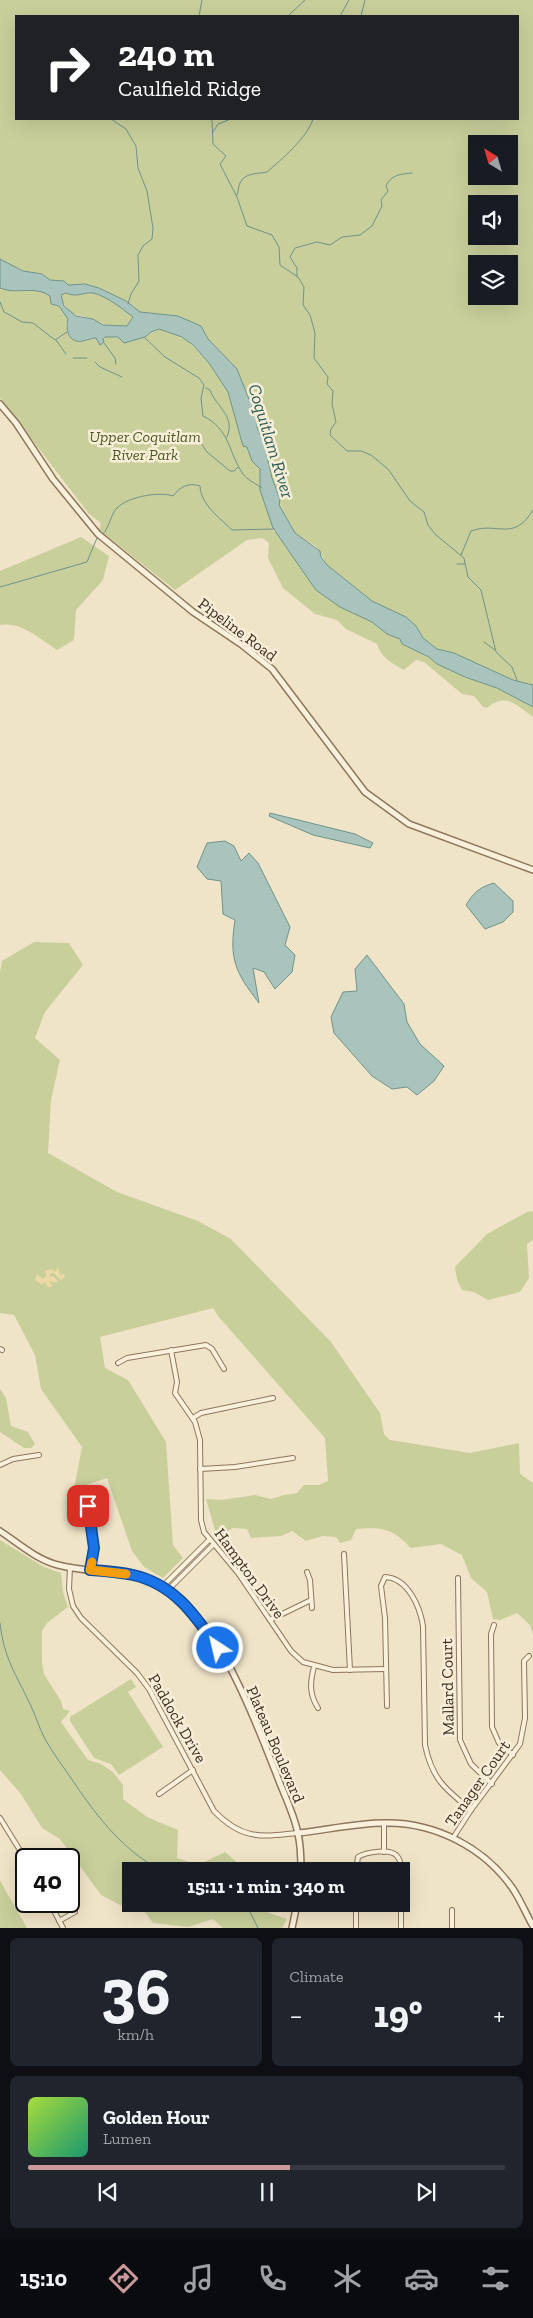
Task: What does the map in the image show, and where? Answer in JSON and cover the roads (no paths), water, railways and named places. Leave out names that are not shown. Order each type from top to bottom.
[{"type":"street","name":"Pipeline Road","points":[[0,404],[16,422],[53,479],[98,534],[193,612],[242,644],[272,669],[353,780],[365,792],[409,824],[533,870]]},
{"type":"street","points":[[118,1363],[127,1358],[206,1345],[212,1349],[224,1368]]},
{"type":"street","name":"Hampton Drive","points":[[171,1350],[177,1382],[175,1392],[192,1418],[200,1440],[201,1520],[209,1540],[238,1573],[291,1652],[303,1662],[314,1667],[333,1670],[386,1669]]},
{"type":"street","points":[[192,1418],[201,1413],[273,1398]]},
{"type":"street","points":[[0,1464],[13,1459],[39,1455]]},
{"type":"street","points":[[200,1469],[235,1467],[292,1458]]},
{"type":"street","points":[[88,1499],[94,1548],[90,1570]]},
{"type":"street","name":"Plateau Boulevard","points":[[0,1531],[40,1558],[70,1568],[132,1574],[162,1586],[180,1598],[196,1616],[218,1648],[248,1702],[298,1833],[300,1862]]},
{"type":"street","points":[[162,1586],[209,1540]]},
{"type":"street","points":[[168,1590],[213,1545]]},
{"type":"street","points":[[344,1554],[350,1670]]},
{"type":"street","name":"Paddock Drive","points":[[70,1568],[69,1589],[73,1606],[81,1618],[137,1673],[149,1688],[214,1811],[227,1824],[242,1833],[263,1837],[298,1833]]},
{"type":"street","points":[[307,1572],[310,1580],[312,1608]]},
{"type":"street","points":[[387,1706],[385,1618],[381,1586],[385,1577],[392,1577],[403,1585],[415,1600],[423,1626],[428,1762],[438,1781],[447,1791],[471,1810]]},
{"type":"street","name":"Mallard Court","points":[[458,1578],[460,1740],[471,1764],[492,1784]]},
{"type":"street","points":[[270,1620],[311,1600]]},
{"type":"street","points":[[494,1625],[490,1634],[492,1727],[499,1743],[513,1755]]},
{"type":"street","name":"Tanager Court","points":[[453,1838],[471,1810],[520,1744],[524,1733],[524,1661],[530,1656]]},
{"type":"street","points":[[314,1667],[310,1681],[312,1699],[318,1708]]},
{"type":"street","points":[[159,1794],[193,1770]]},
{"type":"street","points":[[0,1818],[19,1848]]},
{"type":"street","points":[[384,1823],[384,1852]]},
{"type":"street","points":[[298,1833],[384,1823],[403,1824],[432,1830],[453,1838],[474,1850],[488,1861],[512,1889],[533,1926]]},
{"type":"street","points":[[357,1862],[358,1856],[363,1854],[384,1852],[392,1852],[398,1856],[399,1862]]},
{"type":"street","points":[[452,1910],[452,1928]]},
{"type":"street","points":[[292,1928],[295,1912]]},
{"type":"street","points":[[356,1912],[356,1928]]},
{"type":"street","points":[[401,1912],[401,1928]]},
{"type":"street","points":[[55,1913],[63,1928]]},
{"type":"street","points":[[59,1921],[73,1913]]},
{"type":"water","points":[[0,259],[23,271],[42,274],[50,280],[64,281],[68,285],[85,284],[99,288],[126,301],[140,312],[178,316],[201,326],[208,339],[237,369],[249,399],[259,405],[257,428],[264,442],[272,478],[280,499],[279,505],[295,533],[320,551],[321,557],[327,565],[372,601],[406,617],[416,626],[423,638],[437,649],[454,653],[513,680],[533,685],[533,707],[497,688],[465,677],[437,664],[429,657],[402,644],[400,639],[387,634],[372,622],[340,607],[316,590],[273,528],[260,490],[260,469],[252,461],[247,447],[243,446],[228,392],[209,363],[193,345],[182,337],[159,329],[145,337],[124,343],[118,337],[105,337],[103,339],[104,342],[100,345],[96,338],[83,341],[74,340],[68,332],[68,319],[59,306],[51,304],[50,296],[32,290],[13,291],[0,288]],"holes":[[[93,293],[104,297],[133,317],[127,326],[103,325],[93,319],[76,316],[64,306],[61,295]]]},
{"type":"water","points":[[270,813],[355,834],[373,843],[370,848],[313,835],[269,816]]},
{"type":"water","points":[[225,841],[234,846],[241,861],[249,853],[258,863],[290,927],[285,945],[295,955],[292,972],[275,989],[264,972],[253,968],[259,1003],[244,982],[236,965],[233,945],[235,920],[223,914],[221,881],[207,879],[197,867],[207,843]]},
{"type":"water","points":[[494,883],[513,901],[513,912],[503,922],[485,929],[466,905],[478,891]]},
{"type":"water","points":[[367,955],[404,1004],[407,1022],[420,1044],[444,1066],[434,1081],[417,1095],[407,1087],[392,1089],[372,1076],[334,1033],[331,1017],[343,992],[357,991],[355,969]]},
{"type":"waterway","points":[[199,15],[202,0]]},
{"type":"waterway","points":[[289,15],[305,0]]},
{"type":"waterway","points":[[341,15],[349,0]]},
{"type":"waterway","points":[[361,15],[365,0]]},
{"type":"waterway","points":[[112,120],[126,129],[136,146],[138,168],[147,191],[153,228],[152,239],[143,246],[138,255],[139,281],[131,294],[128,304]]},
{"type":"waterway","points":[[212,120],[213,144],[226,156],[220,164],[237,197],[247,226],[272,235],[279,247],[280,265],[298,277],[304,287],[303,305],[310,315],[315,333],[314,358],[328,377],[327,384],[333,391],[332,404],[336,422],[331,429],[330,435],[347,451],[361,451],[371,455],[388,469],[410,501],[424,512],[428,525],[436,535],[464,558],[468,577],[481,590],[496,652],[512,667],[517,680]]},
{"type":"waterway","points":[[213,132],[218,124],[228,120]]},
{"type":"waterway","points":[[237,195],[242,179],[252,174],[267,172],[300,141],[313,120]]},
{"type":"waterway","points":[[297,277],[297,268],[290,257],[295,248],[317,242],[330,245],[342,237],[360,235],[372,226],[382,206],[381,200],[388,191],[386,186],[390,179],[412,173]]},
{"type":"waterway","points":[[0,302],[4,312],[22,322],[33,323],[55,340],[67,332]]},
{"type":"waterway","points":[[145,338],[165,357],[199,378],[204,385],[201,398],[203,416],[212,421],[224,434],[244,476],[262,488]]},
{"type":"waterway","points":[[56,340],[66,354]]},
{"type":"waterway","points":[[104,343],[115,358],[116,364]]},
{"type":"waterway","points":[[73,358],[87,358]]},
{"type":"waterway","points":[[95,362],[100,367],[122,377]]},
{"type":"waterway","points":[[206,388],[210,390],[227,417],[229,423],[227,437]]},
{"type":"waterway","points":[[199,440],[207,452],[230,471],[234,471],[238,467]]},
{"type":"waterway","points":[[103,534],[114,512],[125,502],[150,495],[173,496],[178,490],[188,485],[200,486],[207,505],[232,530],[274,529]]},
{"type":"waterway","points":[[461,555],[471,531],[489,528],[512,529],[526,520],[533,510]]},
{"type":"waterway","points":[[0,587],[87,562],[97,538]]},
{"type":"waterway","points":[[457,564],[465,564]]},
{"type":"waterway","points":[[484,642],[495,650]]},
{"type":"waterway","points":[[0,1623],[4,1647],[11,1666],[52,1751],[84,1797],[113,1833],[148,1862]]},
{"type":"waterway","points":[[250,1912],[258,1928]]},
{"type":"park label","name":"Upper Coquitlam River Park","points":[[145,445]]},
{"type":"water label","name":"Coquitlam River","points":[[271,441]]}]
